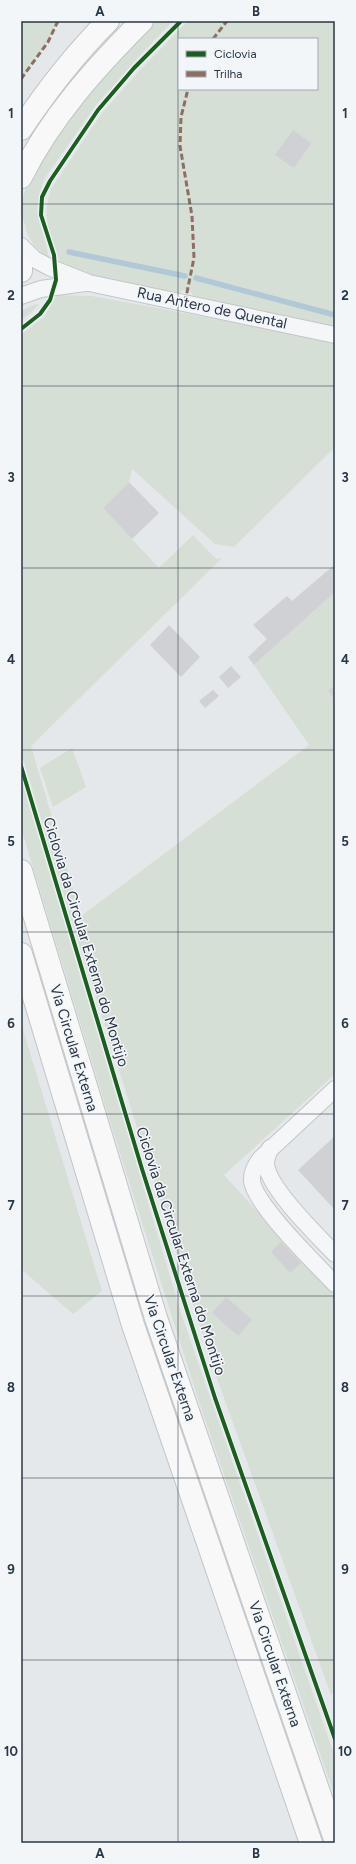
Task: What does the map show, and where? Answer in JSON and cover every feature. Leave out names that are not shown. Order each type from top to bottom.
[{"type":"main road","points":[[21,130],[44,93],[86,43],[108,21]]},
{"type":"main road","points":[[21,177],[32,157],[64,108],[104,59],[142,21]]},
{"type":"main road","points":[[21,266],[21,271]]},
{"type":"main road","name":"Via Circular Externa","points":[[21,871],[156,1318],[335,1839]]},
{"type":"main road","name":"Via Circular Externa","points":[[21,954],[133,1325],[311,1843]]},
{"type":"street","name":"Rua Antero de Quental","points":[[21,246],[34,260],[88,283],[335,335]]},
{"type":"street","name":"Rua Antero de Quental","points":[[21,296],[41,289],[88,283]]},
{"type":"street","points":[[335,1089],[270,1148],[254,1167],[252,1180],[258,1196],[293,1240],[335,1284]]},
{"type":"street","points":[[270,1148],[266,1163],[274,1183],[307,1225],[335,1254]]},
{"type":"shaded area","points":[[21,21],[58,21],[48,42],[21,79]]},
{"type":"shaded area","points":[[152,21],[173,21],[96,105],[45,178],[40,191],[37,211],[49,260],[34,246],[27,233],[22,214],[23,197],[28,181],[80,103]]},
{"type":"shaded area","points":[[188,21],[335,21],[335,331],[194,297],[191,292],[184,290],[180,293],[66,272],[61,269],[47,221],[48,201],[51,189],[102,113],[139,71]]},
{"type":"shaded area","points":[[57,295],[92,296],[319,338],[335,343],[335,447],[234,547],[215,544],[132,469],[129,482],[103,508],[159,568],[193,535],[216,559],[222,558],[31,746],[81,916],[309,745],[254,665],[335,592],[335,1074],[224,1175],[335,1296],[335,1690],[331,1695],[214,1370],[72,922],[21,752],[21,335],[44,317]]},
{"type":"shaded area","points":[[39,304],[31,313],[21,320],[21,311],[33,305]]},
{"type":"shaded area","points":[[72,748],[86,787],[53,807],[40,768]]},
{"type":"shaded area","points":[[21,779],[182,1316],[335,1757],[335,1797],[200,1405],[116,1141],[21,828]]},
{"type":"shaded area","points":[[21,1023],[102,1291],[73,1314],[21,1269]]},
{"type":"building","points":[[293,130],[311,143],[294,168],[275,155]]},
{"type":"building","points":[[129,482],[159,513],[132,539],[103,508]]},
{"type":"building","points":[[333,566],[335,568],[335,592],[254,665],[248,657],[267,639],[253,625],[287,596],[292,601]]},
{"type":"building","points":[[169,625],[200,657],[181,677],[150,645]]},
{"type":"building","points":[[231,666],[241,677],[228,688],[219,677]]},
{"type":"building","points":[[335,686],[335,701],[328,690]]},
{"type":"building","points":[[213,690],[219,696],[205,708],[199,701]]},
{"type":"building","points":[[335,1136],[335,1210],[298,1170]]},
{"type":"building","points":[[281,1242],[301,1263],[290,1273],[271,1252]]},
{"type":"building","points":[[226,1297],[252,1320],[238,1336],[212,1313]]},
{"type":"waterway","points":[[69,252],[185,276]]},
{"type":"waterway","points":[[196,278],[335,315]]},
{"type":"marked path","points":[[21,79],[48,42],[58,21]]},
{"type":"marked path","points":[[214,38],[227,21]]},
{"type":"marked path","points":[[185,302],[194,258],[192,216],[180,146],[181,117],[188,90]]},
{"type":"cycle path","points":[[21,329],[40,314],[50,300],[56,280],[54,255],[41,215],[42,197],[50,181],[98,110],[134,68],[181,21]]},
{"type":"cycle path","name":"Ciclovia da Circular Externa do Montijo","points":[[21,766],[142,1169],[215,1398],[335,1739]]}]
